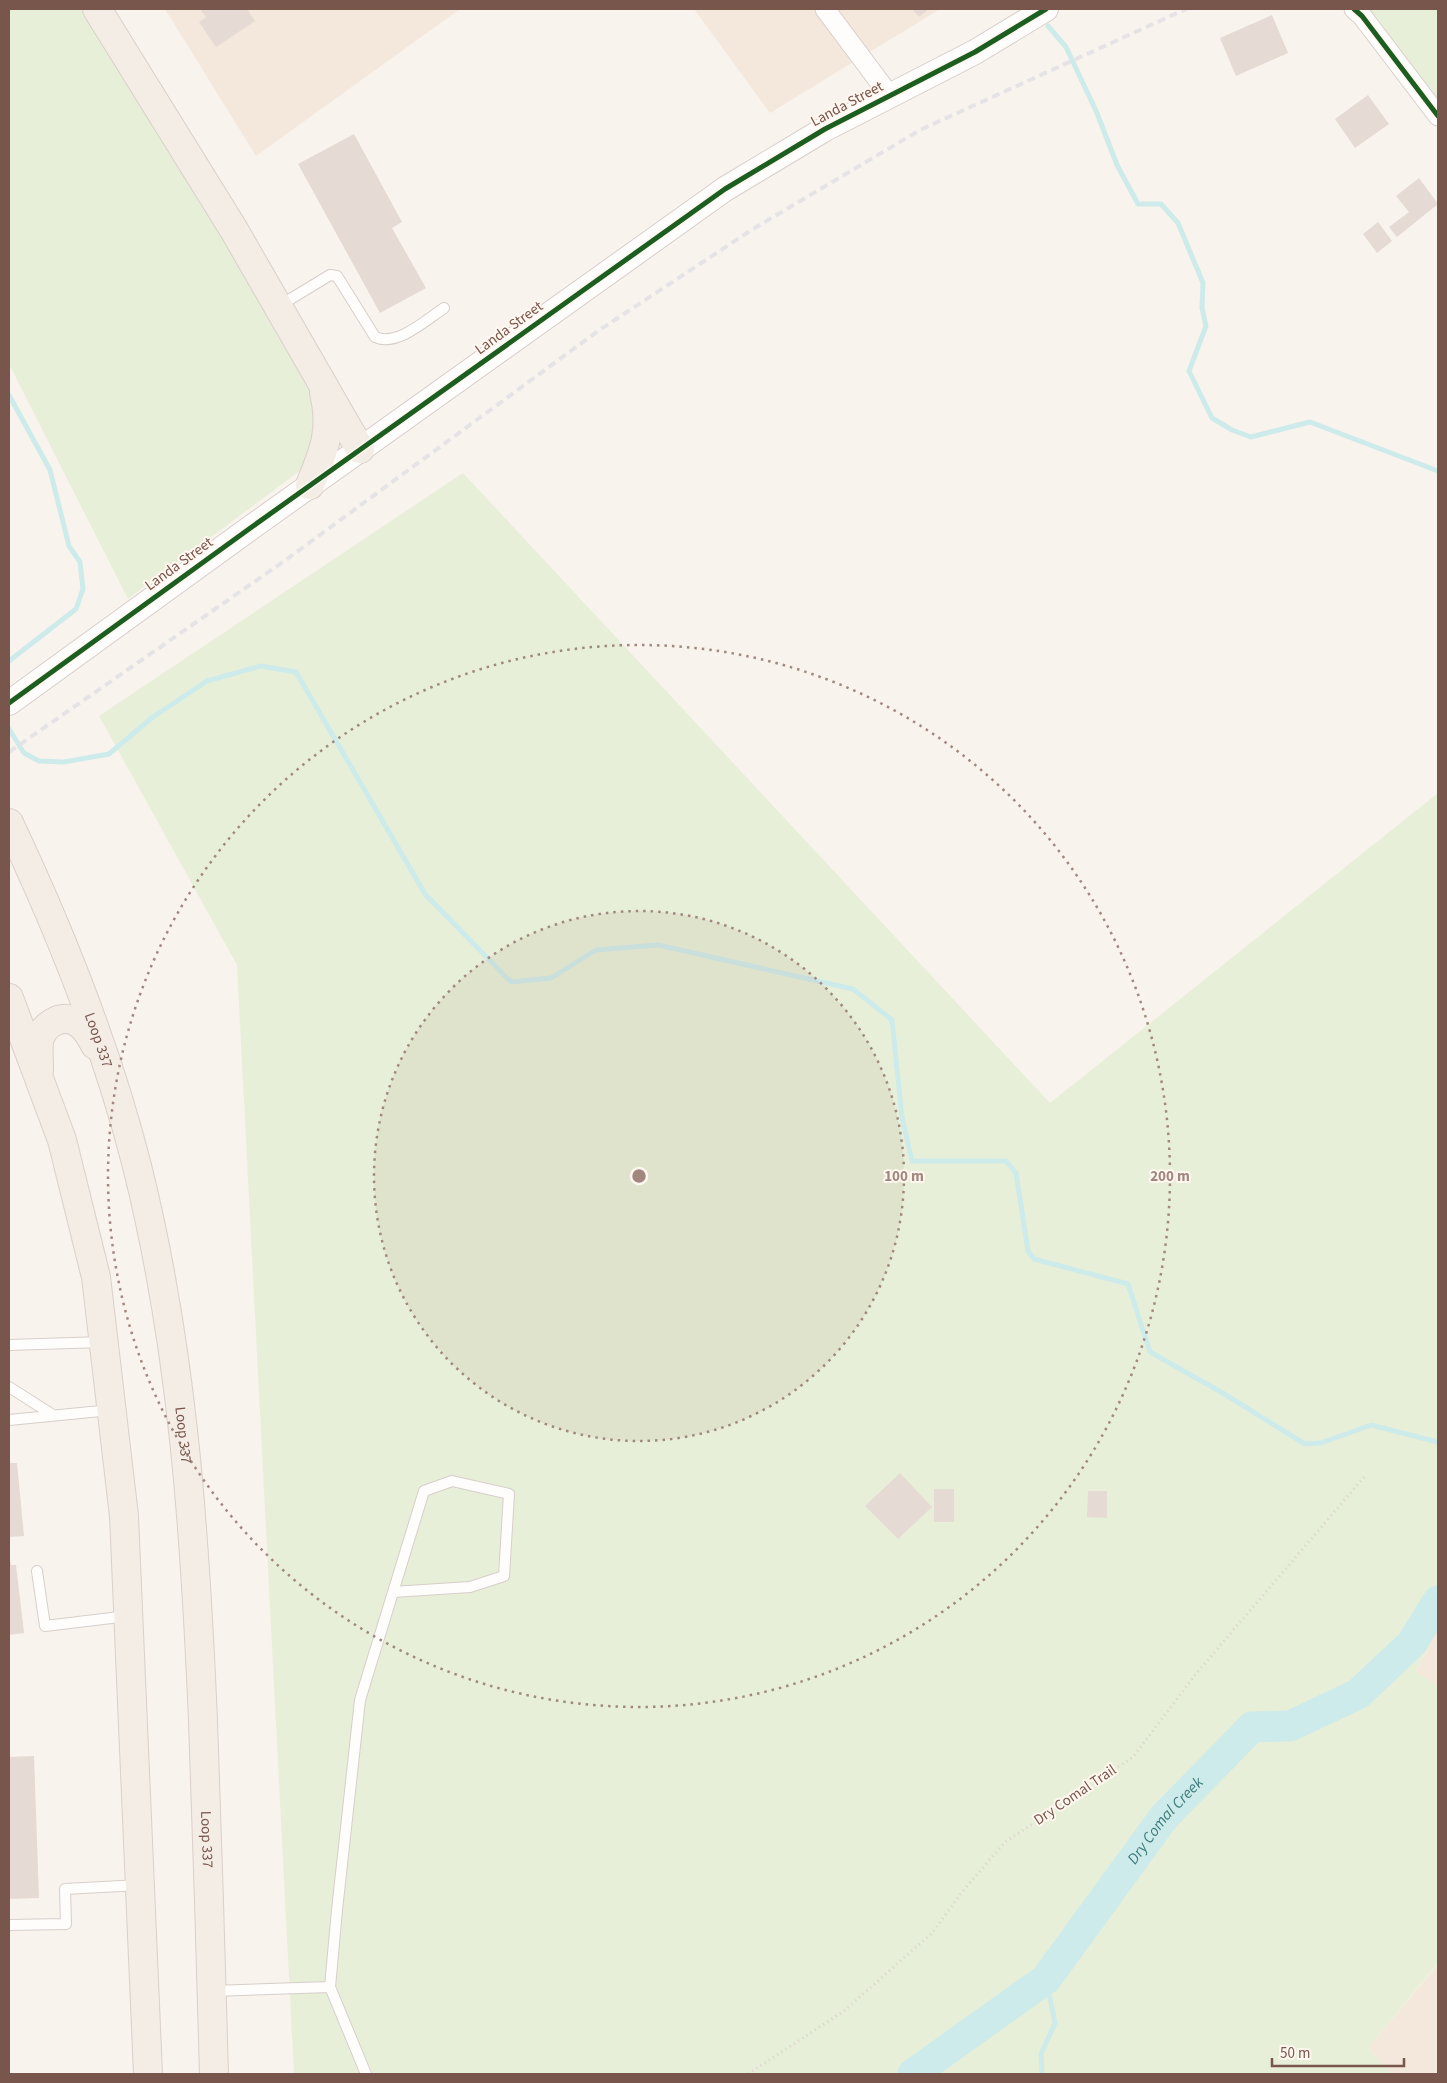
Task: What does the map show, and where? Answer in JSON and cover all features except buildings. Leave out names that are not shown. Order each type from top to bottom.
[{"type":"main road","points":[[97,9],[234,230],[360,449]]},
{"type":"main road","points":[[310,485],[327,438],[328,419],[322,381]]},
{"type":"main road","name":"Loop 337","points":[[9,823],[51,917],[108,1068],[136,1164],[167,1309],[181,1403],[192,1516],[198,1608],[214,2074]]},
{"type":"main road","points":[[9,998],[62,1140],[96,1277],[124,1516],[148,2074]]},
{"type":"main road","points":[[40,1078],[39,1041],[50,1024],[60,1019],[75,1021],[90,1034],[108,1068]]},
{"type":"street","points":[[825,9],[890,96]]},
{"type":"street","name":"Landa Street","points":[[9,703],[360,449],[725,189],[825,129],[974,52],[1046,9]]},
{"type":"street","points":[[1359,11],[1438,116]]},
{"type":"lane","points":[[278,307],[330,275],[337,276],[375,337],[382,340],[398,338],[444,308]]},
{"type":"lane","points":[[9,1345],[104,1342]]},
{"type":"lane","points":[[9,1387],[53,1415]]},
{"type":"lane","points":[[9,1420],[112,1409]]},
{"type":"lane","points":[[366,2074],[330,1987],[360,1700],[393,1592],[424,1491],[452,1481],[509,1494],[504,1576],[470,1587],[393,1592]]},
{"type":"lane","points":[[37,1571],[45,1626],[129,1616]]},
{"type":"lane","points":[[9,1926],[66,1924],[65,1890],[141,1885]]},
{"type":"lane","points":[[212,1992],[330,1987]]},
{"type":"shaded area","points":[[165,9],[460,9],[256,156]]},
{"type":"shaded area","points":[[694,9],[940,9],[770,113]]},
{"type":"shaded area","points":[[1438,1630],[1438,1687],[1416,1671]]},
{"type":"shaded area","points":[[1438,1964],[1438,2074],[1392,2074],[1368,2048]]},
{"type":"green space","points":[[9,9],[81,9],[307,372],[320,414],[309,464],[128,599],[9,364]]},
{"type":"green space","points":[[1367,9],[1438,9],[1438,99]]},
{"type":"green space","points":[[463,473],[1050,1103],[1438,793],[1438,1630],[1416,1671],[1438,1687],[1438,1963],[1368,2048],[1392,2074],[294,2074],[237,965],[99,716]]},
{"type":"waterway","points":[[1048,26],[1066,47],[1097,113],[1117,165],[1138,204],[1161,204],[1178,223],[1203,283],[1202,308],[1206,326],[1189,371],[1212,418],[1232,430],[1251,437],[1310,422],[1438,471]]},
{"type":"waterway","points":[[9,395],[50,470],[69,546],[80,562],[83,589],[76,609],[9,661]]},
{"type":"waterway","points":[[9,729],[24,753],[39,761],[64,762],[109,754],[153,717],[207,681],[261,666],[296,672],[425,894],[511,982],[551,978],[596,950],[658,945],[853,989],[892,1020],[902,1117],[912,1161],[1006,1161],[1016,1173],[1028,1251],[1034,1259],[1128,1284],[1150,1352],[1221,1392],[1305,1444],[1321,1443],[1371,1425],[1438,1442]]},
{"type":"waterway","name":"Dry Comal Creek","points":[[913,2074],[1046,1979],[1164,1817],[1252,1727],[1290,1726],[1358,1694],[1412,1643],[1438,1601]]},
{"type":"waterway","points":[[1042,2074],[1041,2054],[1055,2023],[1046,1979]]},
{"type":"railway","points":[[9,752],[283,562],[598,331],[753,229],[920,130],[1186,9]]},
{"type":"cycle path","points":[[9,703],[725,189],[825,129],[975,52],[1046,9]]},
{"type":"cycle path","points":[[1354,9],[1362,16],[1438,116]]}]
